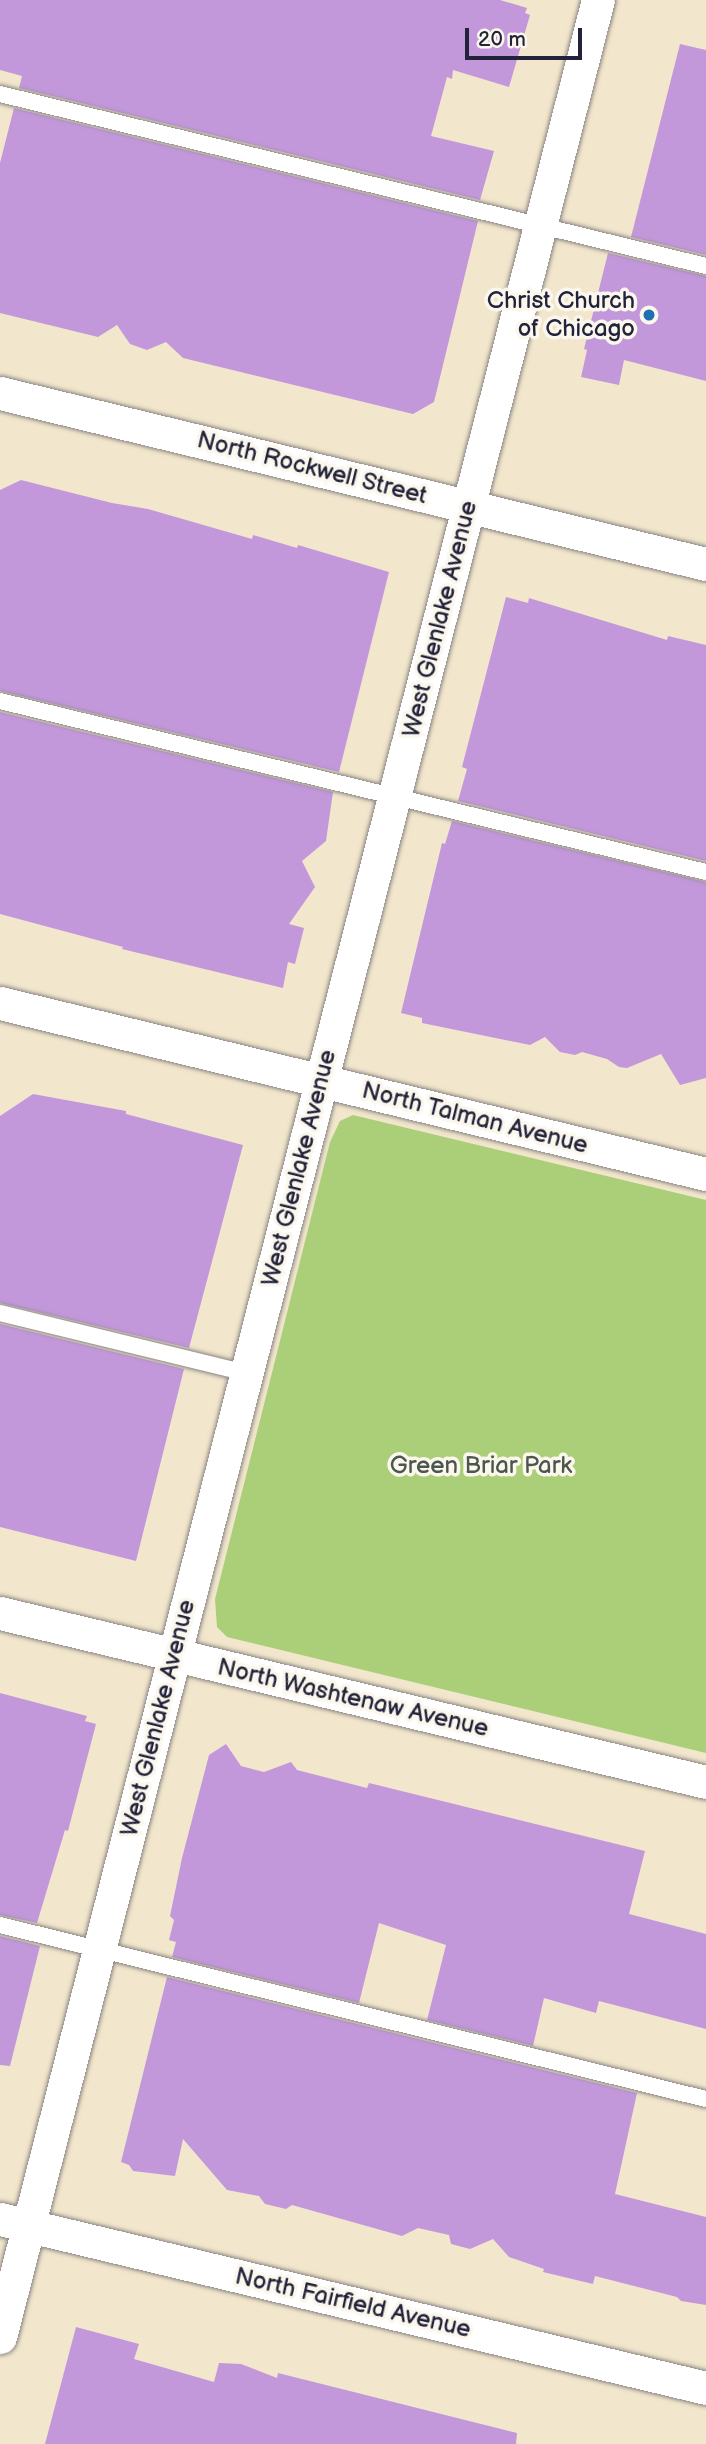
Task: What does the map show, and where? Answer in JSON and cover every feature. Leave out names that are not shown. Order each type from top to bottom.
[{"type":"street","name":"West Glenlake Avenue","points":[[0,2337],[14,2222],[99,1949],[598,0]]},
{"type":"street","name":"North Rockwell Street","points":[[0,393],[706,564]]},
{"type":"street","name":"North Talman Avenue","points":[[0,1003],[706,1174]]},
{"type":"street","name":"North Washtenaw Avenue","points":[[0,1613],[706,1782]]},
{"type":"street","name":"North Fairfield Avenue","points":[[14,2222],[706,2388]]},
{"type":"lane","points":[[0,94],[540,228],[706,266]]},
{"type":"lane","points":[[0,701],[706,872]]},
{"type":"lane","points":[[0,1313],[247,1373]]},
{"type":"lane","points":[[0,1925],[706,2099]]},
{"type":"green space","name":"Green Briar Park","points":[[353,1115],[706,1200],[706,1753],[227,1637],[217,1627],[215,1599],[330,1142],[340,1121]]},
{"type":"building","points":[[0,0],[500,0],[527,8],[525,13],[530,15],[509,87],[453,70],[452,79],[447,77],[431,136],[494,151],[480,200],[19,88],[22,76],[0,70]]},
{"type":"building","points":[[680,44],[706,50],[706,255],[631,237]]},
{"type":"building","points":[[14,108],[478,221],[434,402],[413,414],[183,358],[166,342],[147,350],[130,344],[117,325],[98,337],[0,313],[0,163]]},
{"type":"building","name":"Christ Church of Chicago","points":[[608,253],[706,276],[706,381],[624,360],[619,385],[581,377],[587,350],[584,349]]},
{"type":"building","points":[[21,480],[112,503],[148,509],[252,539],[253,535],[297,548],[298,545],[389,572],[339,772],[0,691],[0,490]]},
{"type":"building","points":[[506,597],[528,603],[529,598],[667,640],[668,636],[706,645],[706,861],[458,801],[467,769],[462,767]]},
{"type":"building","points":[[0,712],[333,792],[326,841],[302,861],[315,887],[289,924],[304,928],[295,964],[288,962],[283,988],[122,949],[123,947],[0,914]]},
{"type":"building","points":[[452,821],[706,882],[706,1078],[680,1085],[661,1054],[627,1068],[619,1067],[607,1059],[582,1052],[575,1055],[560,1052],[545,1037],[530,1045],[422,1023],[422,1018],[401,1013],[442,843],[445,844]]},
{"type":"building","points":[[33,1094],[126,1111],[126,1114],[243,1145],[189,1348],[0,1303],[0,1116]]},
{"type":"building","points":[[0,1324],[184,1369],[136,1561],[0,1527]]},
{"type":"building","points":[[0,1693],[87,1716],[85,1721],[96,1724],[68,1831],[65,1830],[37,1923],[0,1915]]},
{"type":"building","points":[[226,1744],[241,1766],[264,1772],[291,1762],[297,1770],[367,1788],[369,1783],[645,1851],[629,1914],[706,1934],[706,2029],[599,2001],[596,2013],[544,1998],[533,2046],[427,2020],[446,1945],[379,1923],[359,2003],[172,1957],[176,1942],[169,1940],[174,1920],[170,1916],[182,1858],[209,1755]]},
{"type":"building","points":[[0,1936],[40,1946],[10,2066],[0,2065]]},
{"type":"building","points":[[167,1977],[637,2093],[615,2194],[706,2217],[706,2305],[681,2301],[677,2297],[595,2276],[593,2284],[543,2272],[544,2269],[509,2257],[493,2239],[470,2249],[451,2244],[449,2235],[418,2228],[402,2236],[292,2205],[286,2209],[265,2204],[259,2196],[227,2190],[183,2139],[175,2176],[133,2171],[129,2165],[121,2162]]},
{"type":"building","points":[[76,2327],[139,2344],[134,2359],[214,2382],[219,2363],[241,2364],[277,2378],[278,2373],[517,2433],[516,2444],[45,2444]]},
{"type":"place","name":"Christ Church of Chicago","points":[[649,315]]}]
